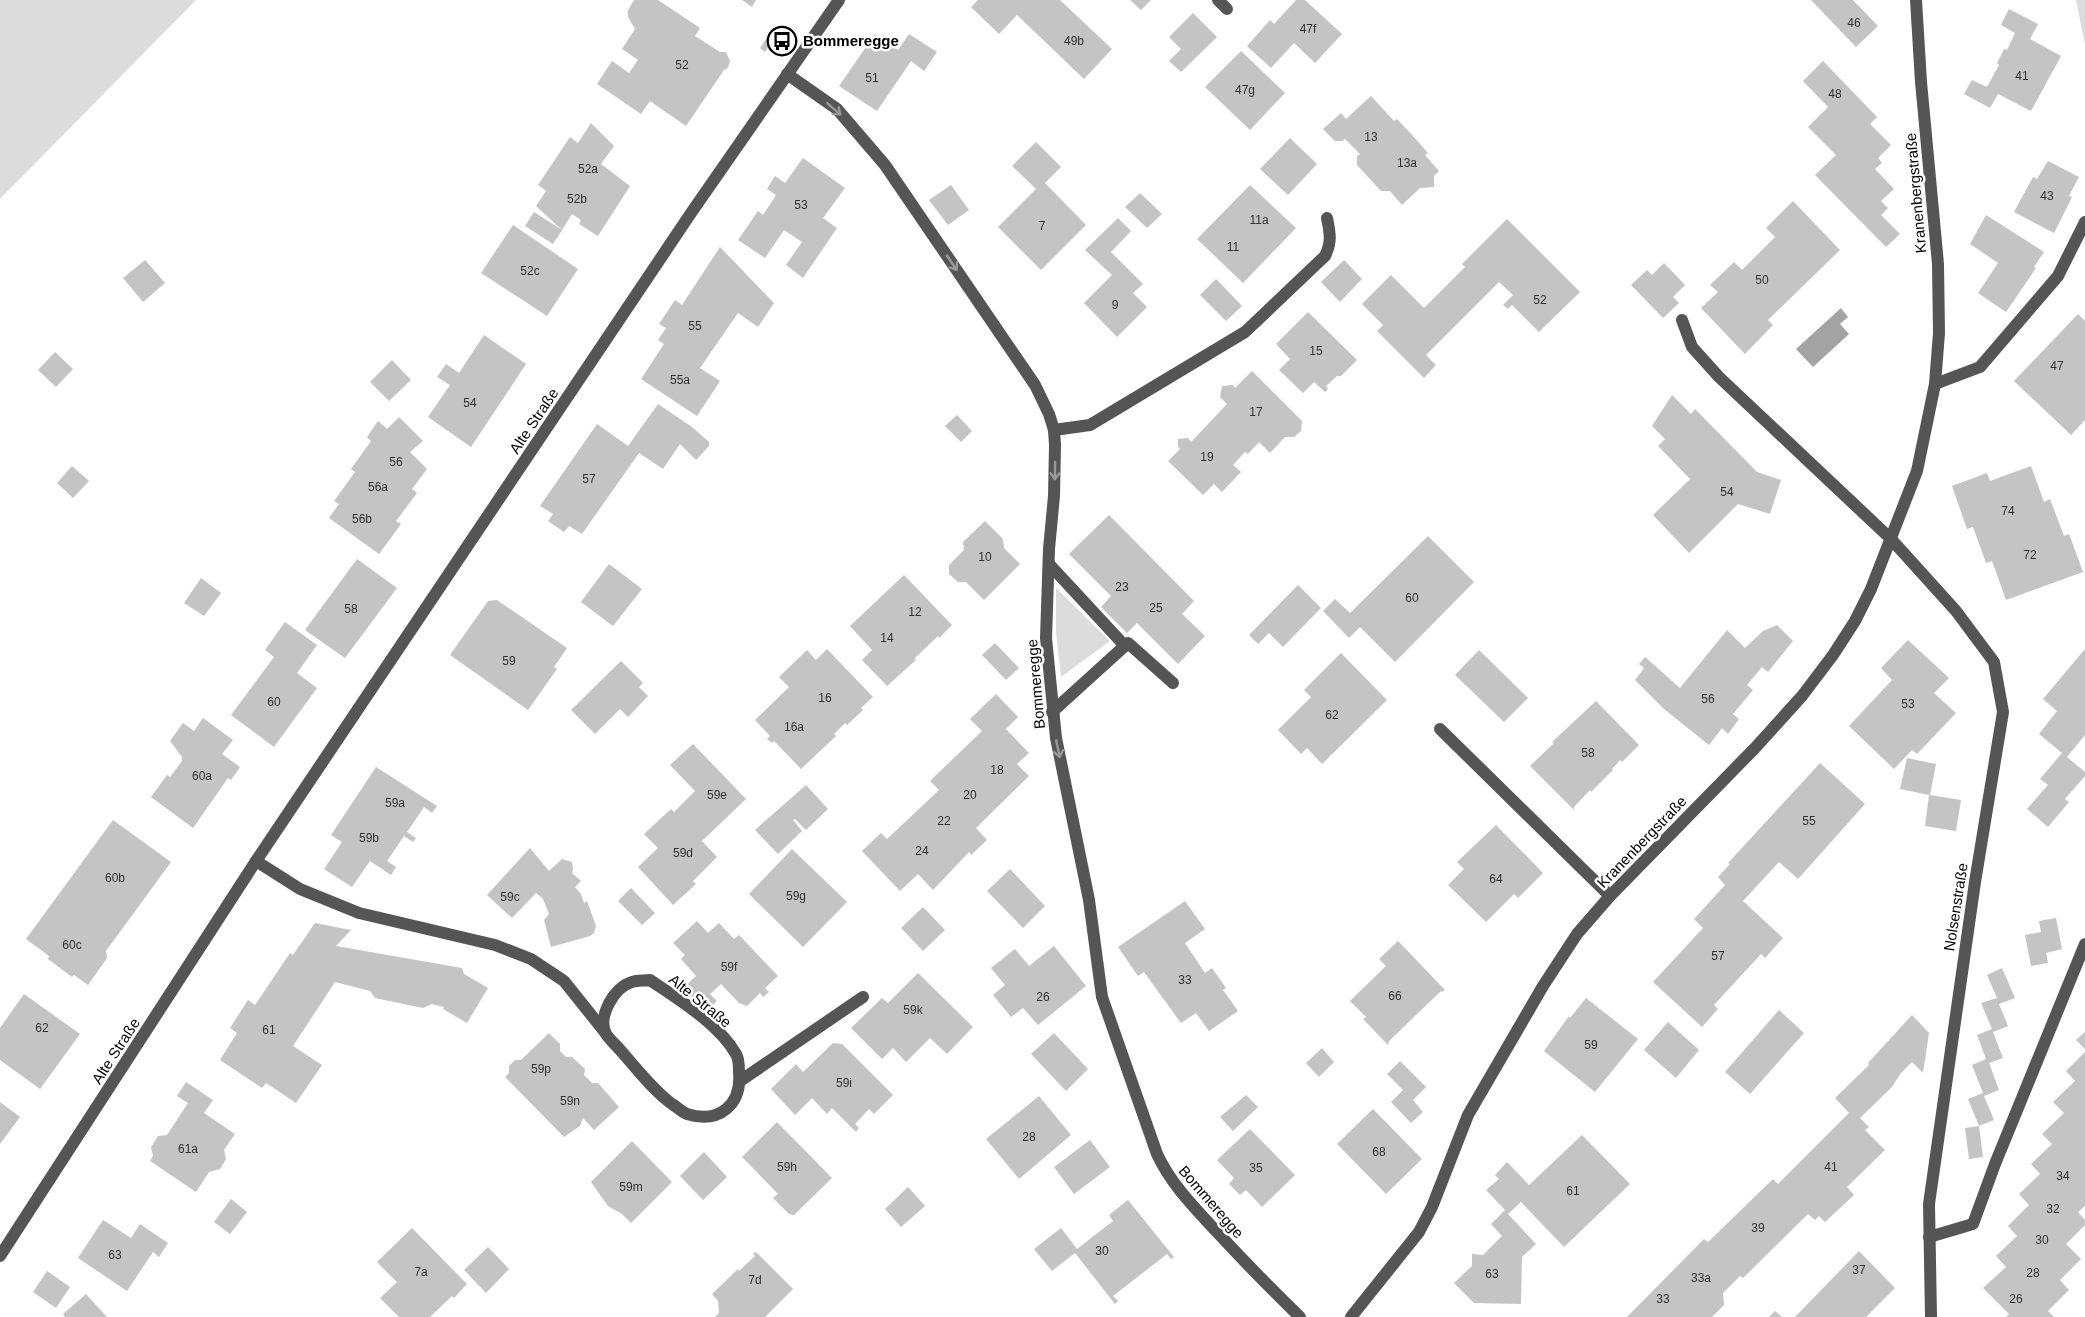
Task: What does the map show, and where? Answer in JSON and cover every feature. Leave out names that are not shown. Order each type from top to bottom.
[{"type":"street","name":"Alte Straße","points":[[1,1252],[256,861],[685,223],[839,0]]},
{"type":"street","name":"Kranenbergstraße","points":[[1351,1317],[1419,1232],[1432,1207],[1468,1115],[1542,986],[1577,934],[1610,896],[1755,748],[1802,696],[1833,655],[1871,589],[1917,471],[1927,432],[1935,384],[1940,333],[1938,264],[1916,0]]},
{"type":"street","name":"Bommeregge","points":[[787,74],[837,109],[885,165],[1035,386],[1049,414],[1054,430],[1054,496],[1046,638],[1052,712],[1089,900],[1102,997],[1156,1154],[1166,1174],[1249,1267],[1300,1317]]},
{"type":"street","points":[[1054,430],[1090,425],[1245,332],[1325,256],[1330,246],[1331,235],[1327,218]]},
{"type":"street","points":[[1935,384],[1980,367],[2058,276],[2085,222]]},
{"type":"street","name":"Nolsenstraße","points":[[1682,320],[1692,347],[1719,377],[1891,539],[1956,611],[1994,662],[2003,712],[1973,894],[1929,1204],[1931,1317]]},
{"type":"street","points":[[1049,564],[1125,646]]},
{"type":"street","points":[[1052,712],[1128,643],[1173,683]]},
{"type":"street","points":[[1440,729],[1610,896]]},
{"type":"street","points":[[256,861],[300,889],[359,913],[495,945],[531,960],[564,981],[643,1077],[686,1113],[708,1117],[725,1111],[735,1100],[740,1081],[863,997]]},
{"type":"street","points":[[1929,1238],[1973,1224],[1995,1164],[2085,944]]},
{"type":"street","name":"Alte Straße","points":[[606,1033],[603,1022],[609,1003],[618,990],[631,982],[650,980],[683,1003],[725,1040],[738,1056],[740,1081]]},
{"type":"shaded area","points":[[0,0],[196,0],[0,199]]},
{"type":"shaded area","points":[[2076,0],[2085,0],[2085,45]]},
{"type":"shaded area","points":[[1841,308],[1848,317],[1840,324],[1849,334],[1813,367],[1796,349]]},
{"type":"shaded area","points":[[1056,588],[1110,641],[1061,677],[1056,633]]},
{"type":"building","points":[[634,0],[658,0],[700,28],[695,36],[720,52],[726,52],[730,61],[728,68],[724,70],[686,126],[650,101],[641,114],[597,84],[612,61],[629,73],[638,60],[622,49],[635,29],[628,17],[628,10]]},
{"type":"building","points":[[742,0],[756,0],[752,7]]},
{"type":"building","points":[[978,0],[1060,0],[1112,49],[1084,79],[1017,15],[999,34],[971,7]]},
{"type":"building","points":[[1130,0],[1151,0],[1141,10]]},
{"type":"building","points":[[1296,0],[1305,0],[1342,34],[1315,63],[1294,43],[1271,68],[1247,46],[1270,20],[1274,24]]},
{"type":"building","points":[[1811,0],[1853,0],[1878,26],[1856,47]]},
{"type":"building","points":[[2009,9],[2038,24],[2030,39],[2061,56],[2031,111],[1998,94],[1990,108],[1964,94],[1972,80],[1987,87],[1999,65],[1997,63],[2004,49],[2007,50],[2015,33],[2001,25]]},
{"type":"building","points":[[1193,13],[1217,37],[1181,72],[1169,61],[1181,49],[1169,37]]},
{"type":"building","points":[[773,29],[778,33],[765,52],[760,48]]},
{"type":"building","points":[[875,34],[898,50],[909,34],[937,52],[924,71],[911,61],[877,111],[839,86]]},
{"type":"building","points":[[1241,51],[1285,93],[1250,130],[1205,87]]},
{"type":"building","points":[[1823,61],[1877,117],[1870,124],[1891,145],[1878,158],[1882,163],[1875,169],[1894,189],[1881,201],[1888,208],[1881,215],[1900,234],[1886,247],[1815,175],[1836,155],[1808,127],[1828,107],[1803,81]]},
{"type":"building","points":[[1371,96],[1394,121],[1397,119],[1413,136],[1428,153],[1425,155],[1439,171],[1434,176],[1434,187],[1420,188],[1402,205],[1390,191],[1381,191],[1357,165],[1357,156],[1360,154],[1345,139],[1335,141],[1323,129],[1341,113],[1346,119]]},
{"type":"building","points":[[591,123],[614,146],[601,164],[630,186],[598,236],[579,224],[581,220],[572,214],[562,230],[536,206],[546,191],[538,185],[570,137],[578,143]]},
{"type":"building","points":[[1290,138],[1317,164],[1288,195],[1260,169]]},
{"type":"building","points":[[1036,142],[1061,167],[1045,183],[1086,225],[1041,270],[998,227],[1036,189],[1012,166]]},
{"type":"building","points":[[803,158],[845,188],[823,218],[837,228],[803,278],[786,265],[802,242],[784,230],[765,258],[738,240],[758,211],[763,215],[776,195],[767,189],[775,176],[785,183]]},
{"type":"building","points":[[2048,161],[2079,177],[2054,233],[2014,212],[2033,177],[2037,179]]},
{"type":"building","points":[[951,185],[969,210],[948,225],[929,200]]},
{"type":"building","points":[[1250,185],[1296,228],[1243,283],[1197,239]]},
{"type":"building","points":[[1140,193],[1162,214],[1147,228],[1125,207]]},
{"type":"building","points":[[1793,201],[1840,250],[1768,320],[1773,325],[1745,354],[1701,308],[1718,292],[1710,285],[1734,262],[1742,270],[1775,237],[1766,228]]},
{"type":"building","points":[[534,212],[562,230],[553,244],[525,226]]},
{"type":"building","points":[[1986,215],[2044,252],[2034,267],[2036,268],[2006,312],[1978,293],[1998,263],[1970,244]]},
{"type":"building","points":[[1118,218],[1131,231],[1111,252],[1143,284],[1133,293],[1147,307],[1117,337],[1084,303],[1112,275],[1085,250]]},
{"type":"building","points":[[1507,219],[1580,292],[1539,332],[1512,305],[1508,309],[1503,305],[1513,295],[1499,282],[1426,355],[1436,365],[1424,378],[1377,331],[1383,325],[1362,304],[1391,275],[1424,308],[1465,267],[1462,264]]},
{"type":"building","points":[[513,225],[578,269],[547,316],[481,273]]},
{"type":"building","points":[[720,247],[774,303],[758,327],[738,313],[700,368],[720,381],[697,416],[641,379],[664,344],[658,340],[666,328],[659,324],[675,300],[682,305]]},
{"type":"building","points":[[145,260],[165,283],[143,302],[123,278]]},
{"type":"building","points":[[1344,260],[1362,279],[1340,302],[1321,282]]},
{"type":"building","points":[[1664,263],[1685,285],[1673,297],[1679,303],[1663,318],[1631,285],[1647,270],[1652,275]]},
{"type":"building","points":[[1216,279],[1242,306],[1226,321],[1200,295]]},
{"type":"building","points":[[1308,312],[1357,360],[1341,376],[1337,376],[1326,386],[1328,389],[1325,392],[1314,382],[1303,393],[1279,370],[1290,359],[1276,344]]},
{"type":"building","points":[[2078,314],[2085,321],[2085,420],[2071,435],[2014,381]]},
{"type":"building","points":[[484,335],[526,364],[471,447],[428,417],[450,385],[437,377],[446,364],[459,373]]},
{"type":"building","points":[[55,352],[73,369],[56,387],[38,370]]},
{"type":"building","points":[[392,360],[411,380],[389,401],[370,382]]},
{"type":"building","points":[[1252,371],[1302,421],[1301,431],[1294,437],[1285,437],[1270,453],[1259,442],[1233,465],[1241,472],[1222,492],[1214,484],[1203,495],[1168,461],[1180,449],[1178,439],[1188,438],[1191,442],[1227,404],[1220,397],[1222,386],[1233,385],[1235,388]]},
{"type":"building","points":[[1672,395],[1691,414],[1695,409],[1757,472],[1781,480],[1770,514],[1738,504],[1689,553],[1653,515],[1690,479],[1658,446],[1665,439],[1652,426]]},
{"type":"building","points":[[658,404],[692,427],[709,442],[709,446],[696,460],[680,444],[663,469],[639,453],[582,534],[569,526],[564,532],[548,521],[553,514],[540,506],[597,424],[628,446]]},
{"type":"building","points":[[957,415],[972,431],[961,442],[945,426]]},
{"type":"building","points":[[399,417],[423,441],[410,452],[427,469],[412,489],[417,493],[396,521],[401,524],[379,554],[329,518],[339,504],[334,501],[355,472],[351,469],[371,441],[367,437],[378,421],[387,429]]},
{"type":"building","points":[[72,466],[89,481],[73,498],[57,483]]},
{"type":"building","points":[[2031,466],[2044,502],[2050,499],[2064,536],[2069,534],[2083,572],[2006,600],[1992,561],[1986,563],[1973,527],[1967,529],[1952,486],[1987,473],[1990,481]]},
{"type":"building","points":[[1109,515],[1194,601],[1182,614],[1205,636],[1178,664],[1137,623],[1127,633],[1101,607],[1111,596],[1069,554]]},
{"type":"building","points":[[985,521],[1003,539],[1004,548],[1020,564],[984,600],[966,582],[958,582],[949,574],[949,565],[964,550],[963,542]]},
{"type":"building","points":[[1428,536],[1474,582],[1395,662],[1360,627],[1349,638],[1323,611],[1335,599],[1350,613]]},
{"type":"building","points":[[357,559],[397,588],[345,658],[305,630]]},
{"type":"building","points":[[609,564],[642,589],[613,626],[581,602]]},
{"type":"building","points":[[904,575],[952,625],[887,686],[862,660],[872,650],[850,626]]},
{"type":"building","points":[[201,578],[221,593],[204,616],[184,603]]},
{"type":"building","points":[[1298,585],[1321,608],[1283,647],[1269,633],[1258,644],[1249,635]]},
{"type":"building","points":[[497,600],[567,648],[554,667],[557,669],[528,710],[450,655],[488,601]]},
{"type":"building","points":[[285,622],[317,645],[297,673],[317,688],[274,747],[231,715],[274,657],[265,650]]},
{"type":"building","points":[[1777,625],[1793,641],[1768,672],[1762,667],[1747,685],[1753,690],[1733,714],[1739,719],[1728,734],[1722,728],[1709,745],[1664,709],[1635,680],[1644,668],[1639,664],[1645,657],[1680,688],[1727,630],[1745,648],[1763,631]]},
{"type":"building","points":[[1908,640],[1949,678],[1934,693],[1956,713],[1917,754],[1912,750],[1894,769],[1849,726],[1892,680],[1881,668]]},
{"type":"building","points":[[995,643],[1019,668],[1006,680],[982,655]]},
{"type":"building","points":[[827,649],[873,697],[861,708],[863,710],[847,725],[845,723],[834,734],[836,736],[801,769],[774,741],[772,743],[767,739],[770,736],[755,720],[789,687],[779,677],[807,650],[816,660]]},
{"type":"building","points":[[2085,649],[2085,735],[2067,757],[2085,772],[2085,776],[2065,799],[2069,802],[2048,827],[2027,809],[2048,785],[2040,779],[2062,753],[2039,734],[2057,711],[2043,699]]},
{"type":"building","points":[[1479,650],[1528,698],[1504,722],[1455,675]]},
{"type":"building","points":[[1341,653],[1387,700],[1322,764],[1307,748],[1301,754],[1278,730],[1311,697],[1304,690]]},
{"type":"building","points":[[621,661],[643,683],[639,687],[648,696],[628,717],[620,709],[595,734],[571,710]]},
{"type":"building","points":[[996,694],[1018,717],[1006,729],[1029,753],[1017,764],[1029,776],[976,828],[987,840],[971,855],[969,852],[933,890],[918,874],[900,891],[862,851],[881,833],[887,839],[939,790],[930,781],[982,731],[970,719]]},
{"type":"building","points":[[1596,701],[1639,745],[1622,762],[1620,760],[1591,792],[1590,790],[1574,807],[1574,810],[1530,766]]},
{"type":"building","points":[[203,718],[233,740],[222,754],[240,767],[231,780],[228,778],[193,828],[151,797],[167,775],[170,777],[182,761],[182,757],[170,741],[183,723],[194,731]]},
{"type":"building","points":[[693,744],[746,799],[702,841],[717,857],[693,881],[696,884],[673,905],[638,867],[658,848],[644,834],[671,809],[674,812],[695,791],[670,765]]},
{"type":"building","points":[[1907,758],[1936,764],[1930,795],[1961,800],[1956,831],[1925,826],[1929,795],[1900,789]]},
{"type":"building","points":[[1820,763],[1865,804],[1798,879],[1779,862],[1743,901],[1783,938],[1765,958],[1761,954],[1714,1005],[1718,1009],[1702,1027],[1653,982],[1703,928],[1694,919],[1725,885],[1718,877],[1730,864],[1728,863]]},
{"type":"building","points":[[376,767],[437,806],[432,813],[424,807],[407,832],[416,838],[413,842],[404,836],[387,861],[396,867],[391,875],[370,861],[352,887],[324,869],[342,842],[331,835]]},
{"type":"building","points":[[806,785],[828,809],[806,830],[795,819],[793,820],[802,831],[778,854],[755,830]]},
{"type":"building","points":[[113,820],[171,862],[106,951],[107,958],[88,985],[74,975],[72,977],[26,939]]},
{"type":"building","points":[[1496,825],[1543,873],[1518,898],[1514,894],[1486,922],[1448,885],[1464,869],[1457,862]]},
{"type":"building","points":[[530,848],[549,871],[562,859],[572,862],[572,873],[581,881],[575,887],[584,903],[587,901],[596,926],[594,933],[590,936],[551,947],[544,920],[549,914],[543,899],[536,893],[512,918],[487,895]]},
{"type":"building","points":[[792,849],[847,902],[803,947],[749,894]]},
{"type":"building","points":[[1010,869],[1045,906],[1023,928],[987,891]]},
{"type":"building","points":[[631,888],[655,913],[642,925],[618,901]]},
{"type":"building","points":[[1185,901],[1205,929],[1185,943],[1205,973],[1212,968],[1226,988],[1223,990],[1238,1011],[1209,1031],[1196,1013],[1181,1023],[1144,972],[1138,976],[1118,947]]},
{"type":"building","points":[[923,907],[945,930],[923,951],[901,928]]},
{"type":"building","points":[[2056,918],[2062,949],[2046,953],[2048,963],[2031,966],[2025,935],[2041,932],[2039,921]]},
{"type":"building","points":[[697,921],[708,933],[719,923],[734,939],[739,935],[778,976],[765,988],[769,992],[763,997],[760,993],[747,1006],[739,1003],[721,984],[710,994],[717,1001],[706,1012],[683,988],[696,976],[681,959],[685,955],[673,943]]},
{"type":"building","points":[[315,923],[351,930],[336,946],[462,968],[464,974],[488,988],[467,1023],[443,1009],[444,1007],[432,1004],[423,1008],[375,998],[370,991],[335,982],[293,1046],[322,1065],[296,1103],[266,1083],[262,1088],[220,1060],[237,1033],[230,1028],[248,1000],[255,1005],[290,953],[293,955]]},
{"type":"building","points":[[1398,941],[1445,990],[1441,991],[1389,1041],[1388,1045],[1363,1019],[1366,1017],[1350,1001],[1386,966],[1379,959]]},
{"type":"building","points":[[1054,946],[1086,986],[1038,1025],[1023,1008],[1011,1017],[993,995],[1005,985],[991,968],[1015,949],[1029,966]]},
{"type":"building","points":[[2002,968],[2015,998],[1999,1004],[2008,1026],[1993,1032],[2003,1058],[1989,1063],[1999,1090],[1984,1096],[1994,1120],[1979,1126],[1968,1099],[1983,1093],[1972,1065],[1986,1059],[1977,1035],[1992,1029],[1981,1003],[1997,998],[1987,975]]},
{"type":"building","points":[[918,973],[973,1027],[947,1054],[930,1038],[906,1062],[893,1048],[882,1059],[851,1028],[882,998],[888,1003]]},
{"type":"building","points":[[24,994],[80,1034],[40,1089],[0,1060],[0,1028]]},
{"type":"building","points":[[1586,998],[1638,1039],[1595,1092],[1544,1051],[1569,1016],[1570,1018]]},
{"type":"building","points":[[1779,1010],[1804,1033],[1750,1094],[1725,1072]]},
{"type":"building","points":[[1912,1015],[1929,1033],[1923,1073],[1912,1062],[1892,1087],[1860,1118],[1869,1127],[1865,1130],[1885,1150],[1847,1187],[1854,1195],[1825,1222],[1819,1216],[1815,1220],[1808,1214],[1743,1278],[1740,1276],[1723,1293],[1724,1305],[1712,1317],[1627,1317],[1704,1239],[1708,1242],[1773,1179],[1778,1184],[1849,1113],[1835,1098],[1869,1065],[1868,1063]]},
{"type":"building","points":[[1668,1022],[1699,1050],[1676,1078],[1644,1050]]},
{"type":"building","points":[[2085,1032],[2085,1049],[2076,1040]]},
{"type":"building","points":[[549,1033],[560,1044],[560,1051],[566,1057],[572,1057],[585,1069],[584,1075],[592,1083],[598,1083],[619,1107],[594,1130],[583,1118],[580,1126],[564,1137],[505,1077],[509,1073],[509,1066],[515,1060],[521,1060]]},
{"type":"building","points":[[1054,1033],[1088,1069],[1066,1091],[1031,1054]]},
{"type":"building","points":[[833,1043],[842,1044],[893,1095],[874,1114],[869,1109],[855,1124],[859,1128],[856,1132],[832,1108],[827,1114],[812,1098],[795,1115],[771,1089],[796,1064],[803,1072]]},
{"type":"building","points":[[1322,1048],[1334,1062],[1319,1077],[1306,1063]]},
{"type":"building","points":[[2085,1052],[2085,1206],[2078,1212],[2085,1220],[2085,1225],[2066,1244],[2081,1259],[2060,1280],[2069,1290],[2048,1311],[2054,1317],[2006,1317],[2009,1314],[1983,1288],[2006,1267],[1996,1256],[2017,1236],[2008,1226],[2029,1205],[2019,1194],[2040,1174],[2031,1164],[2052,1144],[2042,1134],[2064,1113],[2053,1102],[2075,1081],[2066,1071]]},
{"type":"building","points":[[1400,1061],[1426,1087],[1413,1100],[1423,1112],[1411,1123],[1391,1102],[1403,1090],[1387,1074]]},
{"type":"building","points":[[186,1082],[213,1100],[204,1113],[235,1134],[224,1150],[226,1159],[220,1169],[209,1172],[196,1192],[150,1161],[153,1156],[151,1147],[158,1136],[167,1135],[188,1103],[177,1096]]},
{"type":"building","points":[[1246,1095],[1258,1107],[1233,1131],[1220,1117]]},
{"type":"building","points":[[1039,1096],[1071,1135],[1019,1179],[986,1139]]},
{"type":"building","points":[[0,1102],[20,1117],[0,1144]]},
{"type":"building","points":[[1373,1109],[1422,1159],[1386,1194],[1337,1144]]},
{"type":"building","points":[[777,1122],[832,1178],[794,1215],[789,1214],[773,1198],[778,1194],[742,1157]]},
{"type":"building","points":[[1979,1126],[1983,1157],[1969,1159],[1965,1128]]},
{"type":"building","points":[[1250,1129],[1295,1175],[1262,1207],[1246,1190],[1240,1195],[1229,1184],[1234,1178],[1217,1160]]},
{"type":"building","points":[[1582,1135],[1630,1184],[1564,1247],[1521,1202],[1508,1214],[1536,1244],[1522,1257],[1521,1304],[1474,1303],[1454,1283],[1472,1266],[1472,1254],[1483,1255],[1502,1236],[1491,1224],[1505,1210],[1486,1190],[1499,1179],[1495,1175],[1507,1162],[1529,1185]]},
{"type":"building","points":[[1090,1140],[1110,1167],[1074,1194],[1054,1167]]},
{"type":"building","points":[[632,1141],[672,1182],[631,1223],[622,1214],[608,1206],[591,1182]]},
{"type":"building","points":[[704,1152],[727,1177],[703,1200],[680,1176]]},
{"type":"building","points":[[908,1187],[925,1206],[901,1227],[885,1209]]},
{"type":"building","points":[[231,1199],[247,1212],[230,1234],[214,1222]]},
{"type":"building","points":[[1128,1200],[1174,1257],[1171,1259],[1167,1254],[1113,1296],[1118,1301],[1115,1304],[1075,1253],[1052,1271],[1034,1249],[1061,1228],[1077,1249],[1113,1221],[1109,1215]]},
{"type":"building","points":[[103,1220],[131,1238],[140,1224],[168,1243],[159,1257],[153,1252],[127,1291],[78,1258]]},
{"type":"building","points":[[412,1228],[467,1284],[430,1317],[399,1317],[380,1298],[397,1282],[377,1262]]},
{"type":"building","points":[[488,1247],[509,1269],[486,1293],[464,1270]]},
{"type":"building","points":[[1859,1251],[1895,1288],[1866,1317],[1795,1317]]},
{"type":"building","points":[[756,1252],[793,1289],[765,1317],[715,1317],[719,1313],[718,1301],[712,1294],[755,1256],[753,1254]]},
{"type":"building","points":[[47,1271],[70,1287],[56,1308],[33,1292]]},
{"type":"building","points":[[86,1294],[107,1317],[65,1317],[63,1314]]},
{"type":"building","points":[[1775,1311],[1782,1317],[1769,1317]]},
{"type":"place","name":"Bommeregge","points":[[782,41]]}]
